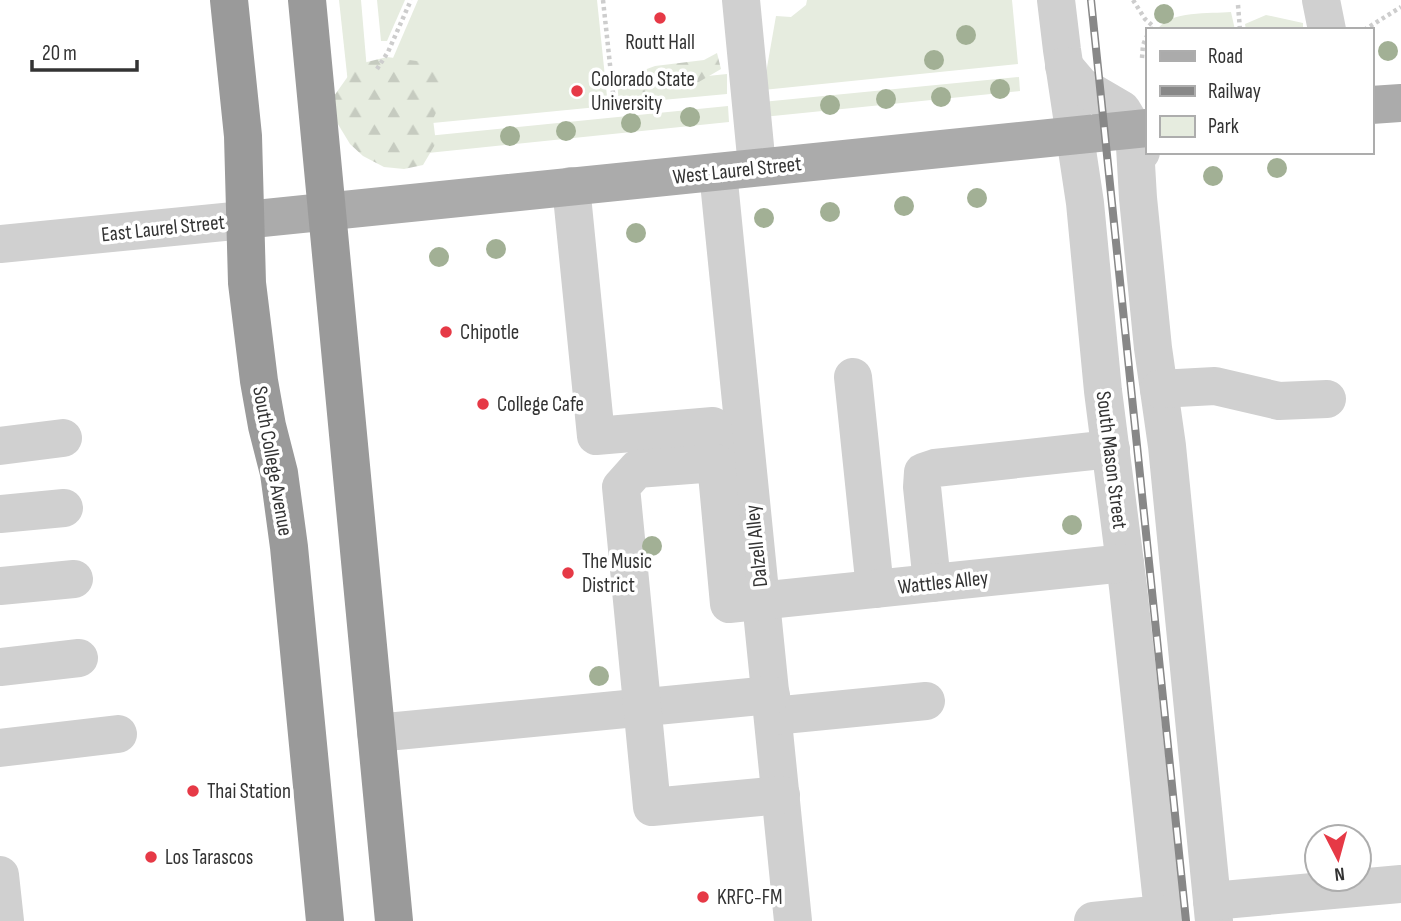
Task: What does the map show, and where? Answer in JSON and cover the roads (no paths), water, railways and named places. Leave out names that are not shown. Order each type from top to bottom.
[{"type":"highway","name":"South College Avenue","points":[[229,0],[243,136],[247,283],[259,381],[279,472],[287,535],[325,921]]},
{"type":"highway","points":[[307,0],[394,921]]},
{"type":"main road","points":[[1373,105],[1401,103]]},
{"type":"main road","name":"West Laurel Street","points":[[327,211],[1141,129]]},
{"type":"main road","name":"East Laurel Street","points":[[244,220],[327,211]]},
{"type":"street","points":[[741,0],[757,167]]},
{"type":"street","name":"South Mason Street","points":[[1056,0],[1085,203],[1102,391],[1125,563],[1163,917]]},
{"type":"street","points":[[1321,0],[1327,28]]},
{"type":"street","points":[[1064,66],[1081,86],[1122,110],[1141,129],[1138,198],[1170,388],[1169,464],[1213,911],[1401,884]]},
{"type":"street","name":"Dalzell Alley","points":[[718,172],[793,921]]},
{"type":"street","points":[[571,186],[596,436],[713,426],[716,463],[638,469],[621,486],[652,807],[781,795]]},
{"type":"street","name":"East Laurel Street","points":[[0,244],[244,220]]},
{"type":"street","points":[[853,376],[875,589]]},
{"type":"street","points":[[1170,388],[1215,386],[1279,401],[1327,399]]},
{"type":"street","points":[[0,446],[63,439]]},
{"type":"street","points":[[932,583],[922,486],[923,472],[934,468],[1111,449]]},
{"type":"street","name":"Wattles Alley","points":[[716,463],[729,604],[1125,563]]},
{"type":"street","points":[[0,514],[64,508]]},
{"type":"street","points":[[0,586],[74,579]]},
{"type":"street","points":[[0,667],[79,658]]},
{"type":"street","points":[[376,733],[643,707],[926,701]]},
{"type":"street","points":[[0,748],[118,734]]},
{"type":"street","points":[[0,876],[5,921]]},
{"type":"street","points":[[1093,921],[1163,917]]},
{"type":"railway","points":[[1091,0],[1186,921]]},
{"type":"place","name":"Routt Hall","points":[[660,18]]},
{"type":"place","name":"Colorado State University","points":[[577,91]]},
{"type":"place","name":"Chipotle","points":[[446,332]]},
{"type":"place","name":"College Cafe","points":[[483,404]]},
{"type":"place","name":"The Music District","points":[[568,573]]},
{"type":"place","name":"Thai Station","points":[[193,791]]},
{"type":"place","name":"Los Tarascos","points":[[151,857]]},
{"type":"place","name":"KRFC-FM","points":[[703,897]]}]
